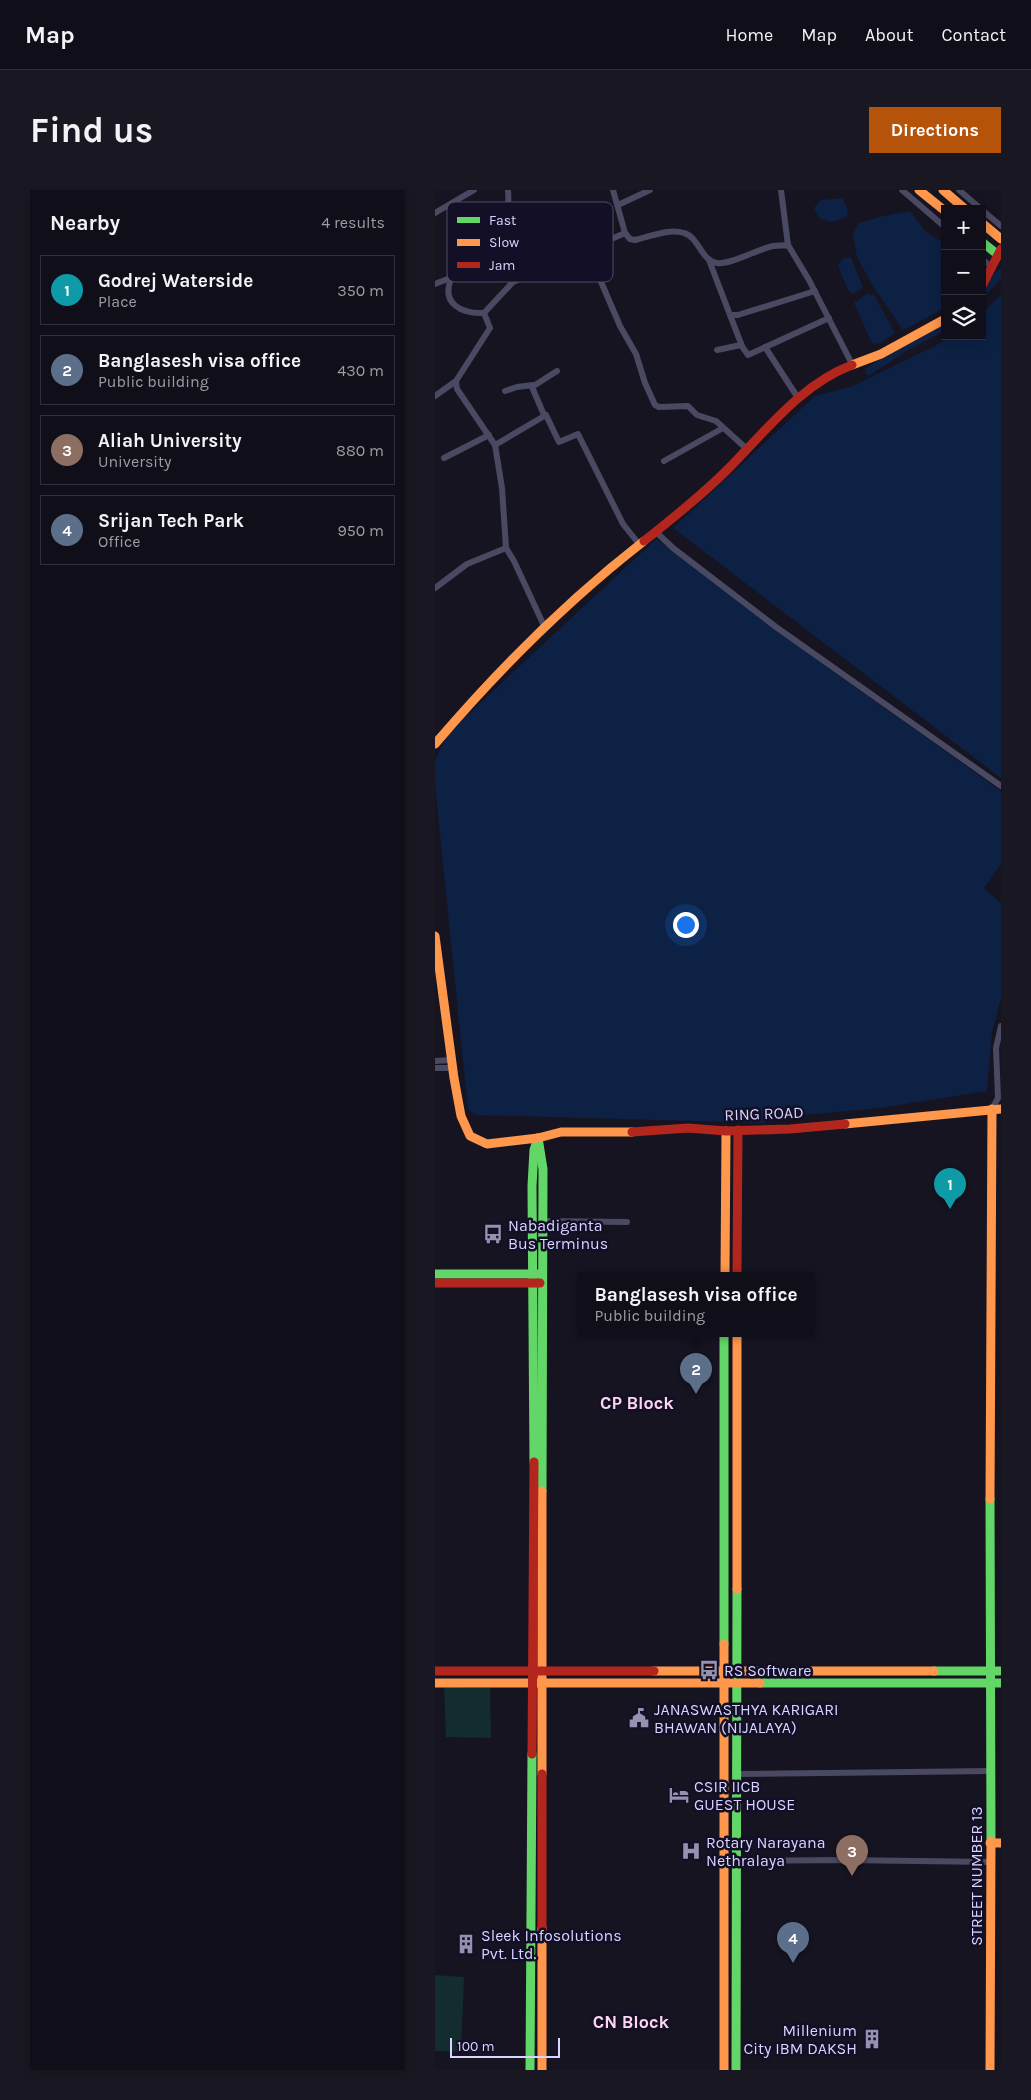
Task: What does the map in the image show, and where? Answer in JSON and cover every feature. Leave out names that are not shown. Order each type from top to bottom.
[{"type":"street","points":[[454,202],[474,190]]},
{"type":"street","points":[[613,190],[625,232],[630,239],[635,240],[669,232],[682,232],[690,235],[709,260],[742,346],[748,355],[829,318]]},
{"type":"street","points":[[618,205],[650,190]]},
{"type":"street","points":[[781,190],[788,245],[815,291],[852,364]]},
{"type":"street","points":[[901,190],[941,224]]},
{"type":"street","points":[[919,190],[941,208]]},
{"type":"street","points":[[943,190],[960,205]]},
{"type":"street","points":[[959,190],[977,205]]},
{"type":"street","points":[[435,213],[447,206]]},
{"type":"street","points":[[986,213],[1001,226]]},
{"type":"street","points":[[986,226],[1001,239]]},
{"type":"street","points":[[613,237],[625,232]]},
{"type":"street","points":[[986,244],[999,251],[986,278]]},
{"type":"street","points":[[709,260],[718,264],[773,246],[788,245]]},
{"type":"street","points":[[986,262],[992,267]]},
{"type":"street","points":[[435,284],[447,280]]},
{"type":"street","points":[[450,282],[447,289],[449,298],[457,308],[474,313],[484,313],[513,282]]},
{"type":"street","points":[[602,282],[636,354],[645,383],[655,404],[659,406],[688,406],[697,415],[715,420],[748,450]]},
{"type":"street","points":[[730,315],[739,315],[815,291]]},
{"type":"street","points":[[435,396],[456,380],[490,328],[484,313]]},
{"type":"street","points":[[435,744],[461,714],[545,628],[748,450],[798,398],[835,371],[881,354],[941,321]]},
{"type":"street","points":[[717,350],[742,346]]},
{"type":"street","points":[[765,347],[798,398]]},
{"type":"street","points":[[505,391],[533,385],[557,371]]},
{"type":"street","points":[[456,380],[457,390],[495,445],[503,488],[506,548],[545,628]]},
{"type":"street","points":[[533,385],[532,390],[559,442],[575,434],[579,436],[623,524],[639,544]]},
{"type":"street","points":[[495,445],[544,415]]},
{"type":"street","points":[[664,461],[723,428]]},
{"type":"street","points":[[444,458],[489,435]]},
{"type":"street","points":[[656,532],[673,548],[776,627],[1001,786]]},
{"type":"street","points":[[435,588],[467,564],[506,548]]},
{"type":"street","points":[[435,936],[452,1064]]},
{"type":"street","points":[[998,1108],[996,1048],[1001,1026]]},
{"type":"street","points":[[435,1061],[452,1064]]},
{"type":"street","points":[[435,1068],[452,1064]]},
{"type":"street","name":"RING ROAD","points":[[452,1064],[459,1107],[466,1129],[470,1136],[487,1144],[538,1138],[561,1132],[688,1128],[726,1130],[799,1128],[998,1108]]},
{"type":"street","name":"STREET NUMBER 13","points":[[990,2070],[992,1771],[996,1683],[991,1671],[989,1510],[996,1346],[998,1108]]},
{"type":"street","points":[[725,1272],[726,1130]]},
{"type":"street","points":[[737,1272],[739,1130]]},
{"type":"street","points":[[538,1138],[541,1147],[543,1221],[538,1278]]},
{"type":"street","points":[[530,2070],[531,1671],[538,1445],[538,1278],[532,1186],[534,1150],[538,1138]]},
{"type":"street","points":[[725,1217],[737,1216]]},
{"type":"street","points":[[543,1221],[627,1222]]},
{"type":"street","points":[[435,1274],[538,1278]]},
{"type":"street","points":[[435,1283],[538,1278]]},
{"type":"street","points":[[724,1337],[724,2070]]},
{"type":"street","points":[[737,1337],[735,1682],[737,2070]]},
{"type":"street","points":[[538,1445],[543,1571],[542,2070]]},
{"type":"street","points":[[533,1572],[543,1571]]},
{"type":"street","points":[[866,1670],[867,1682]]},
{"type":"street","points":[[435,1671],[1001,1671]]},
{"type":"street","points":[[435,1683],[996,1683]]},
{"type":"street","points":[[736,1774],[992,1771]]},
{"type":"street","points":[[991,1843],[1001,1843]]},
{"type":"street","points":[[736,1861],[991,1862]]},
{"type":"street","points":[[724,1884],[736,1885]]},
{"type":"street","points":[[530,2008],[542,2008]]},
{"type":"green space","points":[[444,1687],[490,1688],[491,1738],[446,1737]]},
{"type":"green space","points":[[435,1975],[464,1977],[461,2052],[435,2051]]},
{"type":"water","points":[[843,198],[848,211],[847,217],[832,222],[820,219],[814,208],[821,200]]},
{"type":"water","points":[[910,211],[925,231],[941,241],[941,310],[903,330],[873,286],[857,257],[853,233],[859,223]]},
{"type":"water","points":[[851,257],[863,288],[853,294],[848,290],[838,266],[843,259]]},
{"type":"water","points":[[867,294],[874,295],[895,333],[879,344],[872,343],[854,303]]},
{"type":"water","points":[[1001,295],[1001,778],[673,528],[815,396],[853,386],[947,340],[986,340],[986,309]]},
{"type":"water","points":[[656,539],[830,669],[1001,791],[1001,864],[984,888],[1001,903],[1001,998],[992,1032],[987,1091],[880,1108],[783,1117],[763,1123],[477,1115],[468,1110],[435,785],[435,760],[449,732]]},
{"type":"waterway","points":[[986,289],[1001,273]]},
{"type":"waterway","points":[[869,371],[904,348],[941,328]]},
{"type":"traffic: fast","points":[[986,245],[997,254]]},
{"type":"traffic: fast","points":[[538,1138],[543,1169],[542,1491]]},
{"type":"traffic: fast","points":[[534,1462],[532,1186],[534,1150],[538,1138]]},
{"type":"traffic: fast","points":[[435,1274],[540,1274]]},
{"type":"traffic: fast","points":[[724,1337],[724,1644]]},
{"type":"traffic: fast","points":[[990,1499],[991,1841]]},
{"type":"traffic: fast","points":[[736,2070],[737,1589]]},
{"type":"traffic: fast","points":[[934,1671],[1001,1671]]},
{"type":"traffic: fast","points":[[760,1683],[1001,1683]]},
{"type":"traffic: fast","points":[[530,2070],[532,1754]]},
{"type":"traffic: slow","points":[[919,190],[941,208]]},
{"type":"traffic: slow","points":[[943,190],[960,205]]},
{"type":"traffic: slow","points":[[986,226],[1001,239]]},
{"type":"traffic: slow","points":[[852,365],[881,354],[941,321]]},
{"type":"traffic: slow","points":[[435,744],[534,637],[615,564],[644,541]]},
{"type":"traffic: slow","points":[[435,936],[454,1078],[461,1116],[470,1136],[487,1144],[538,1138],[561,1132],[632,1132]]},
{"type":"traffic: slow","points":[[990,1499],[992,1109]]},
{"type":"traffic: slow","points":[[845,1124],[1001,1109]]},
{"type":"traffic: slow","points":[[725,1272],[726,1131]]},
{"type":"traffic: slow","points":[[737,1337],[737,1589]]},
{"type":"traffic: slow","points":[[542,1491],[542,1774]]},
{"type":"traffic: slow","points":[[724,1644],[724,2070]]},
{"type":"traffic: slow","points":[[654,1671],[934,1671]]},
{"type":"traffic: slow","points":[[435,1683],[760,1683]]},
{"type":"traffic: slow","points":[[990,2070],[991,1841]]},
{"type":"traffic: slow","points":[[990,1843],[1001,1843]]},
{"type":"traffic: slow","points":[[542,1928],[542,2070]]},
{"type":"traffic: jam","points":[[986,278],[1001,249]]},
{"type":"traffic: jam","points":[[644,541],[718,479],[800,396],[834,373],[852,365]]},
{"type":"traffic: jam","points":[[632,1132],[688,1128],[726,1131],[790,1129],[845,1124]]},
{"type":"traffic: jam","points":[[737,1272],[738,1130]]},
{"type":"traffic: jam","points":[[435,1283],[540,1283]]},
{"type":"traffic: jam","points":[[532,1754],[534,1462]]},
{"type":"traffic: jam","points":[[435,1671],[654,1671]]},
{"type":"traffic: jam","points":[[542,1774],[542,1928]]},
{"type":"place","name":"Godrej Waterside","points":[[950,1209]]},
{"type":"place","name":"Nabadiganta Bus Terminus","points":[[493,1234]]},
{"type":"place","name":"Banglasesh visa office","points":[[696,1394]]},
{"type":"place","name":"RS Software","points":[[709,1670]]},
{"type":"place","name":"JANASWASTHYA KARIGARI BHAWAN (NIJALAYA)","points":[[639,1718]]},
{"type":"place","name":"CSIR IICB GUEST HOUSE","points":[[679,1795]]},
{"type":"place","name":"Rotary Narayana Nethralaya","points":[[691,1851]]},
{"type":"place","name":"Aliah University","points":[[852,1876]]},
{"type":"place","name":"Sleek Infosolutions Pvt. Ltd.","points":[[466,1944]]},
{"type":"place","name":"Srijan Tech Park","points":[[793,1963]]},
{"type":"place","name":"Millenium City IBM DAKSH","points":[[872,2039]]},
{"type":"district","name":"CP Block","points":[[637,1403]]},
{"type":"district","name":"CN Block","points":[[631,2022]]}]
